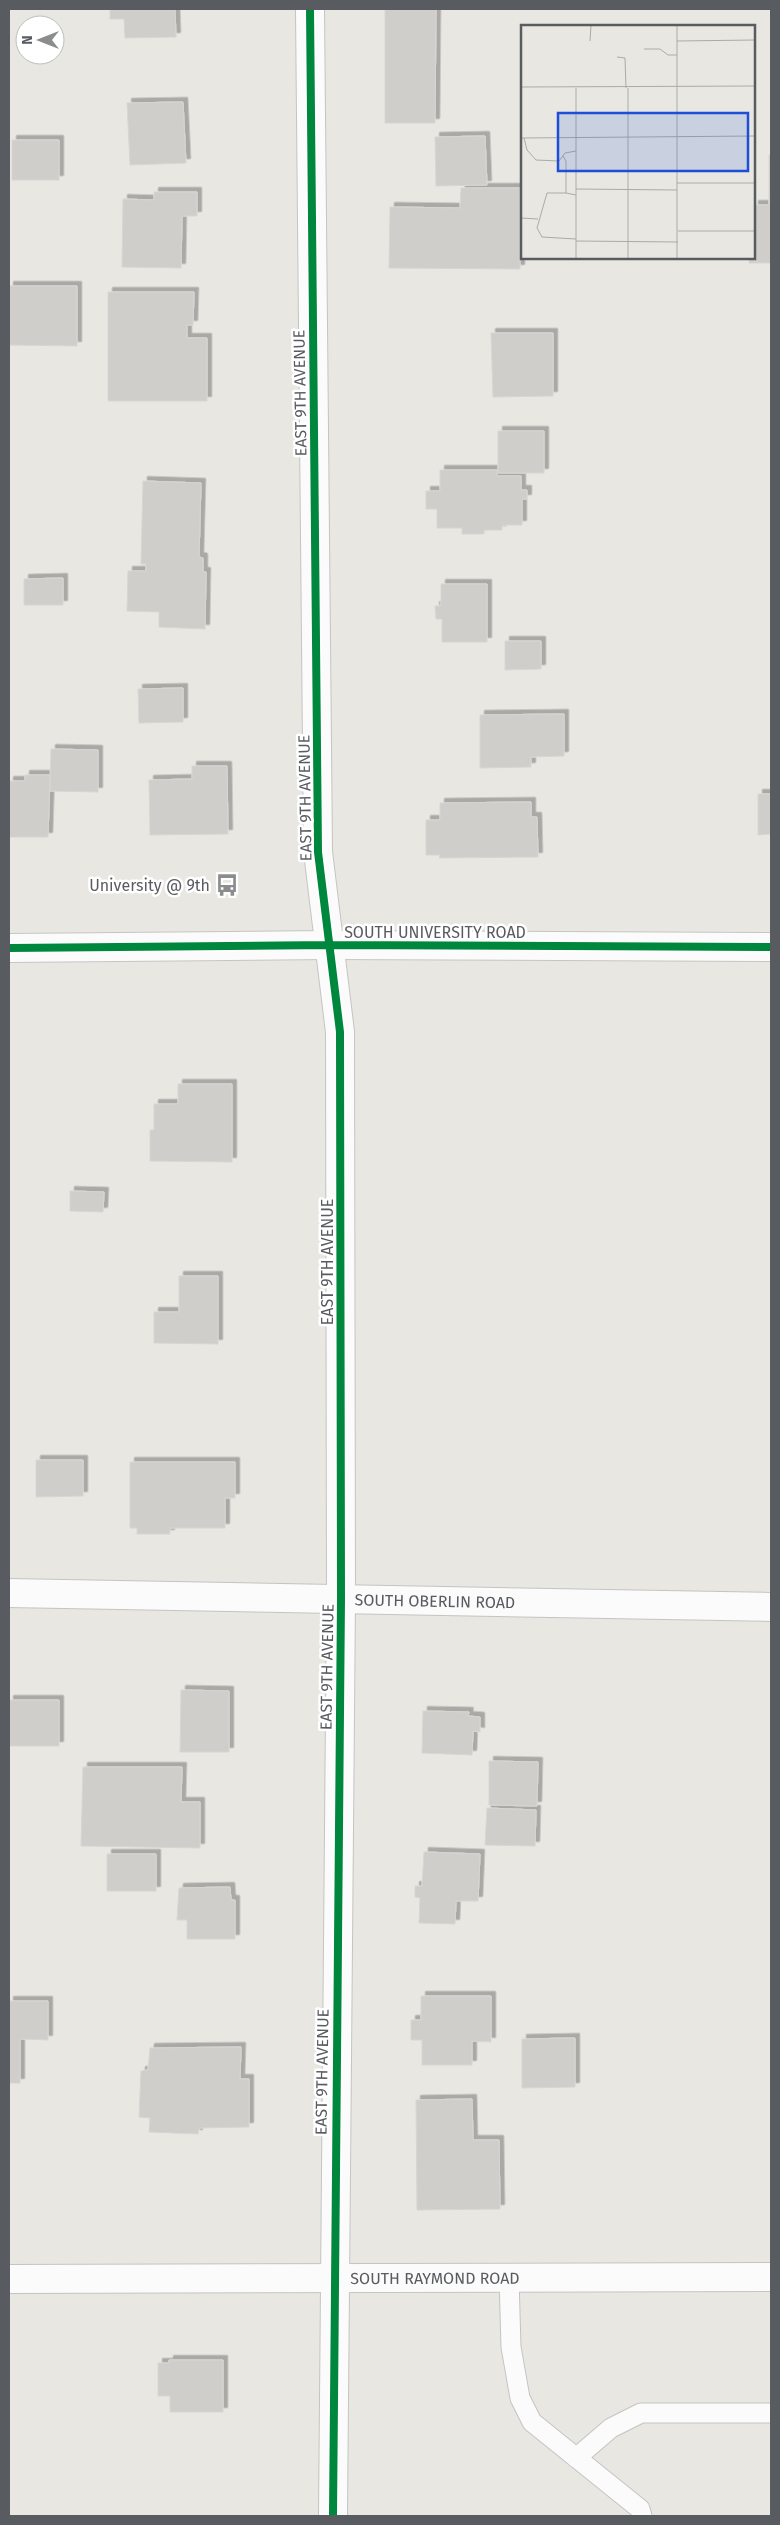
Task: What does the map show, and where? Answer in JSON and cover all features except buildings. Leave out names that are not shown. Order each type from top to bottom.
[{"type":"street","name":"EAST 9TH AVENUE","points":[[310,9],[318,852],[340,1032],[341,1599],[333,2516]]},
{"type":"street","name":"SOUTH UNIVERSITY ROAD","points":[[9,948],[329,945],[771,947]]},
{"type":"street","name":"SOUTH OBERLIN ROAD","points":[[9,1593],[771,1607]]},
{"type":"street","name":"SOUTH RAYMOND ROAD","points":[[9,2279],[771,2277]]},
{"type":"lane","points":[[509,2278],[511,2347],[520,2398],[532,2422],[640,2509],[642,2516]]},
{"type":"lane","points":[[576,2458],[611,2428],[641,2413],[771,2413]]},
{"type":"cycle path","points":[[310,9],[318,852],[340,1032],[341,1599],[333,2516]]},
{"type":"cycle path","points":[[9,948],[329,945],[771,947]]},
{"type":"place","name":"University @ 9th","points":[[227,885]]}]
